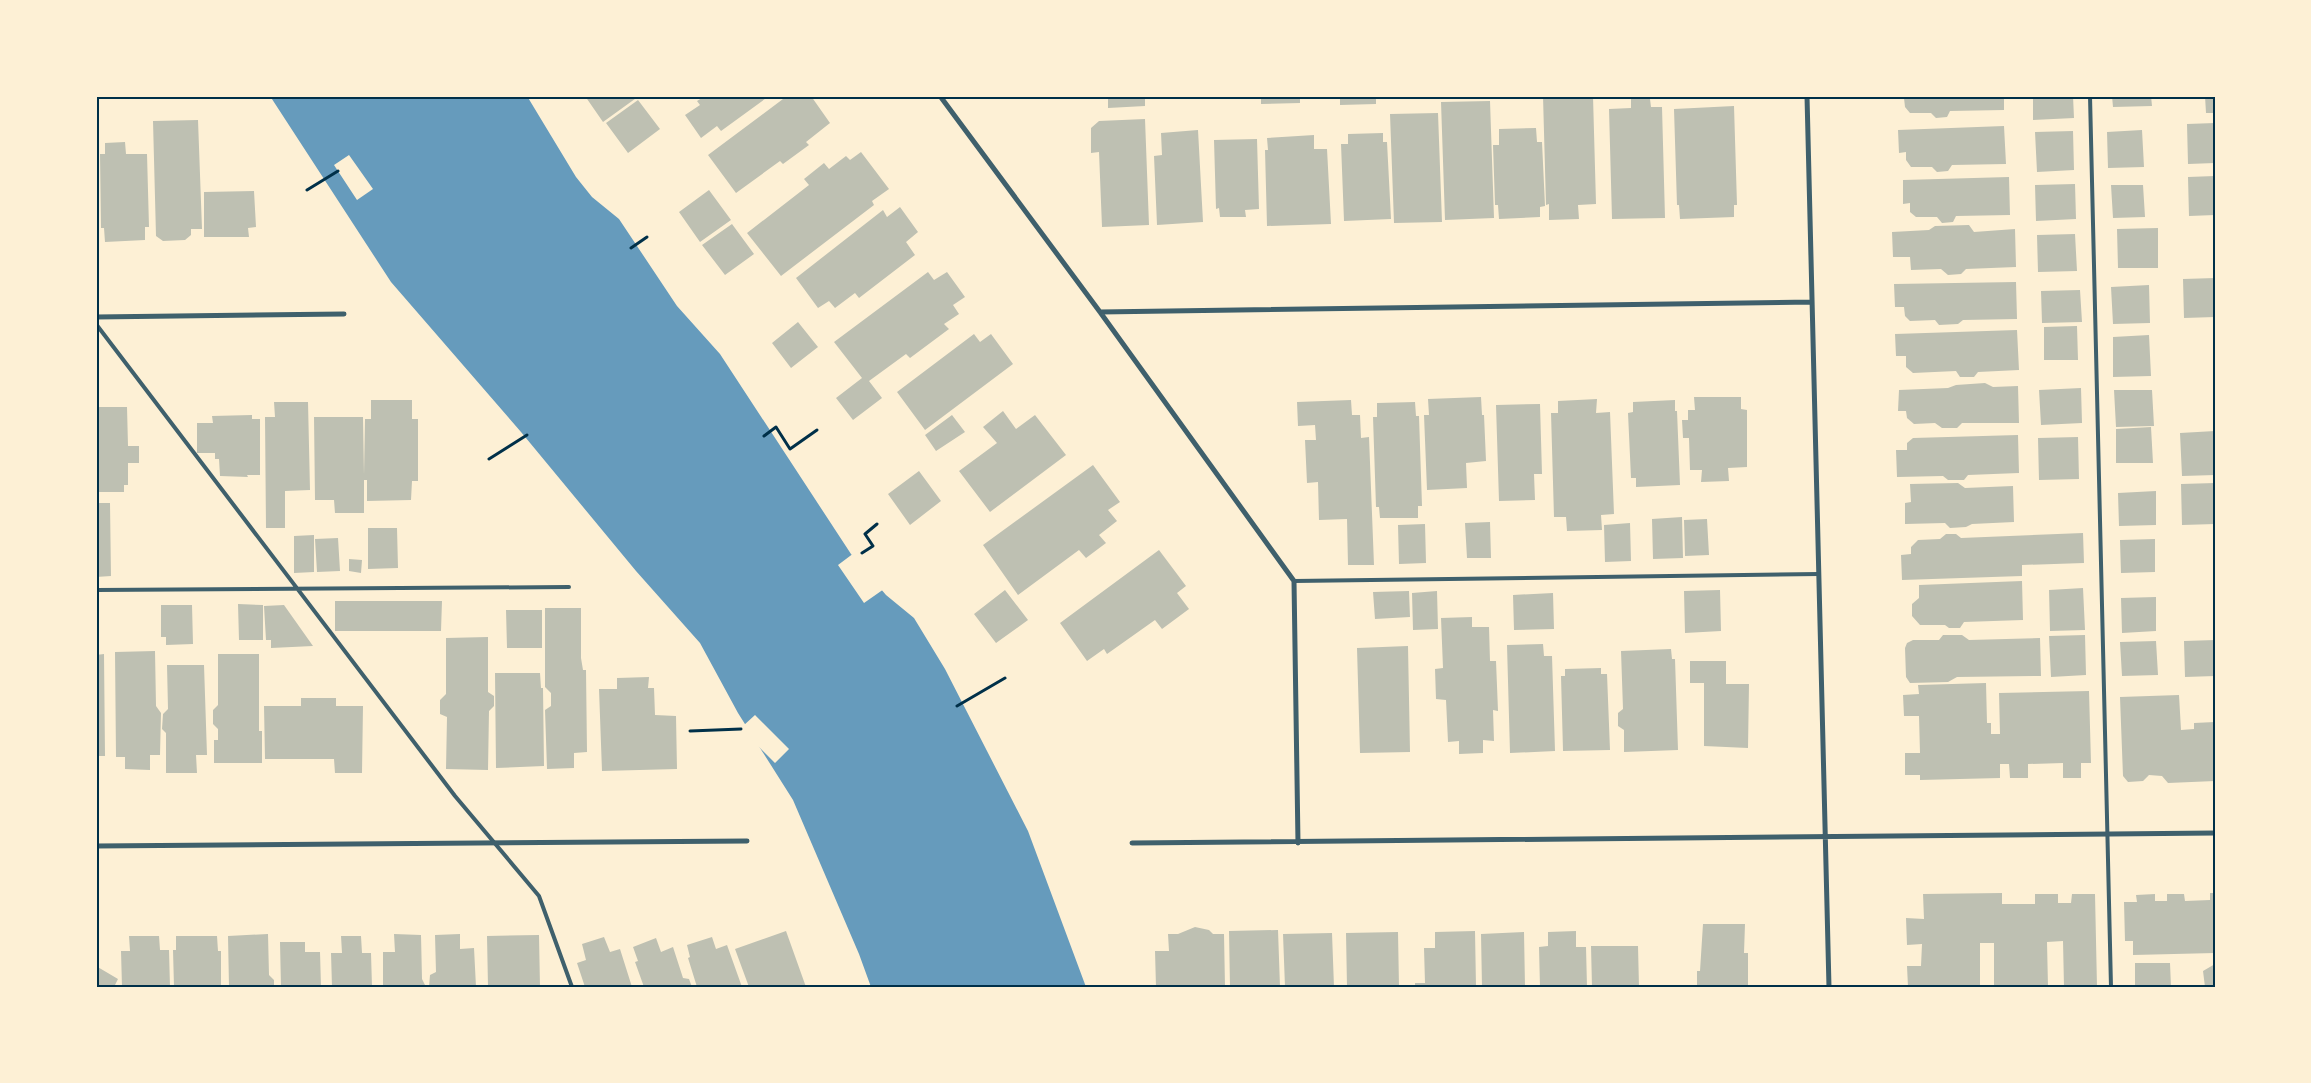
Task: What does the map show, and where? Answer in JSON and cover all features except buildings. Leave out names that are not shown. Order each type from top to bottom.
[{"type":"street","points":[[940,96],[1100,312],[1294,581],[1298,842]]},
{"type":"street","points":[[1807,96],[1829,987]]},
{"type":"street","points":[[1100,312],[1812,302]]},
{"type":"street","points":[[96,316],[344,314]]},
{"type":"street","points":[[1132,843],[2215,833]]},
{"type":"street","points":[[96,846],[747,841]]},
{"type":"lane","points":[[2090,96],[2110,987]]},
{"type":"lane","points":[[96,324],[455,796],[539,896],[572,987]]},
{"type":"lane","points":[[1294,581],[1819,574]]},
{"type":"lane","points":[[96,590],[568,587]]},
{"type":"path","points":[[308,190],[338,171]]},
{"type":"path","points":[[632,248],[647,237]]},
{"type":"path","points":[[764,436],[776,426],[790,449],[817,430]]},
{"type":"path","points":[[489,459],[527,435]]},
{"type":"path","points":[[862,553],[872,546],[865,534],[877,524]]},
{"type":"path","points":[[957,706],[1005,678]]},
{"type":"path","points":[[690,731],[741,729]]},
{"type":"water","points":[[270,96],[527,96],[576,177],[592,197],[619,219],[677,306],[720,354],[851,554],[886,595],[914,618],[945,669],[1028,831],[1086,987],[871,987],[859,954],[793,800],[738,713],[700,643],[636,571],[521,432],[391,282]]},
{"type":"pier","points":[[349,155],[373,189],[357,200],[334,165]]},
{"type":"pier","points":[[854,553],[884,589],[864,603],[838,565]]},
{"type":"pier","points":[[755,715],[789,749],[775,763],[753,741],[743,726]]}]
